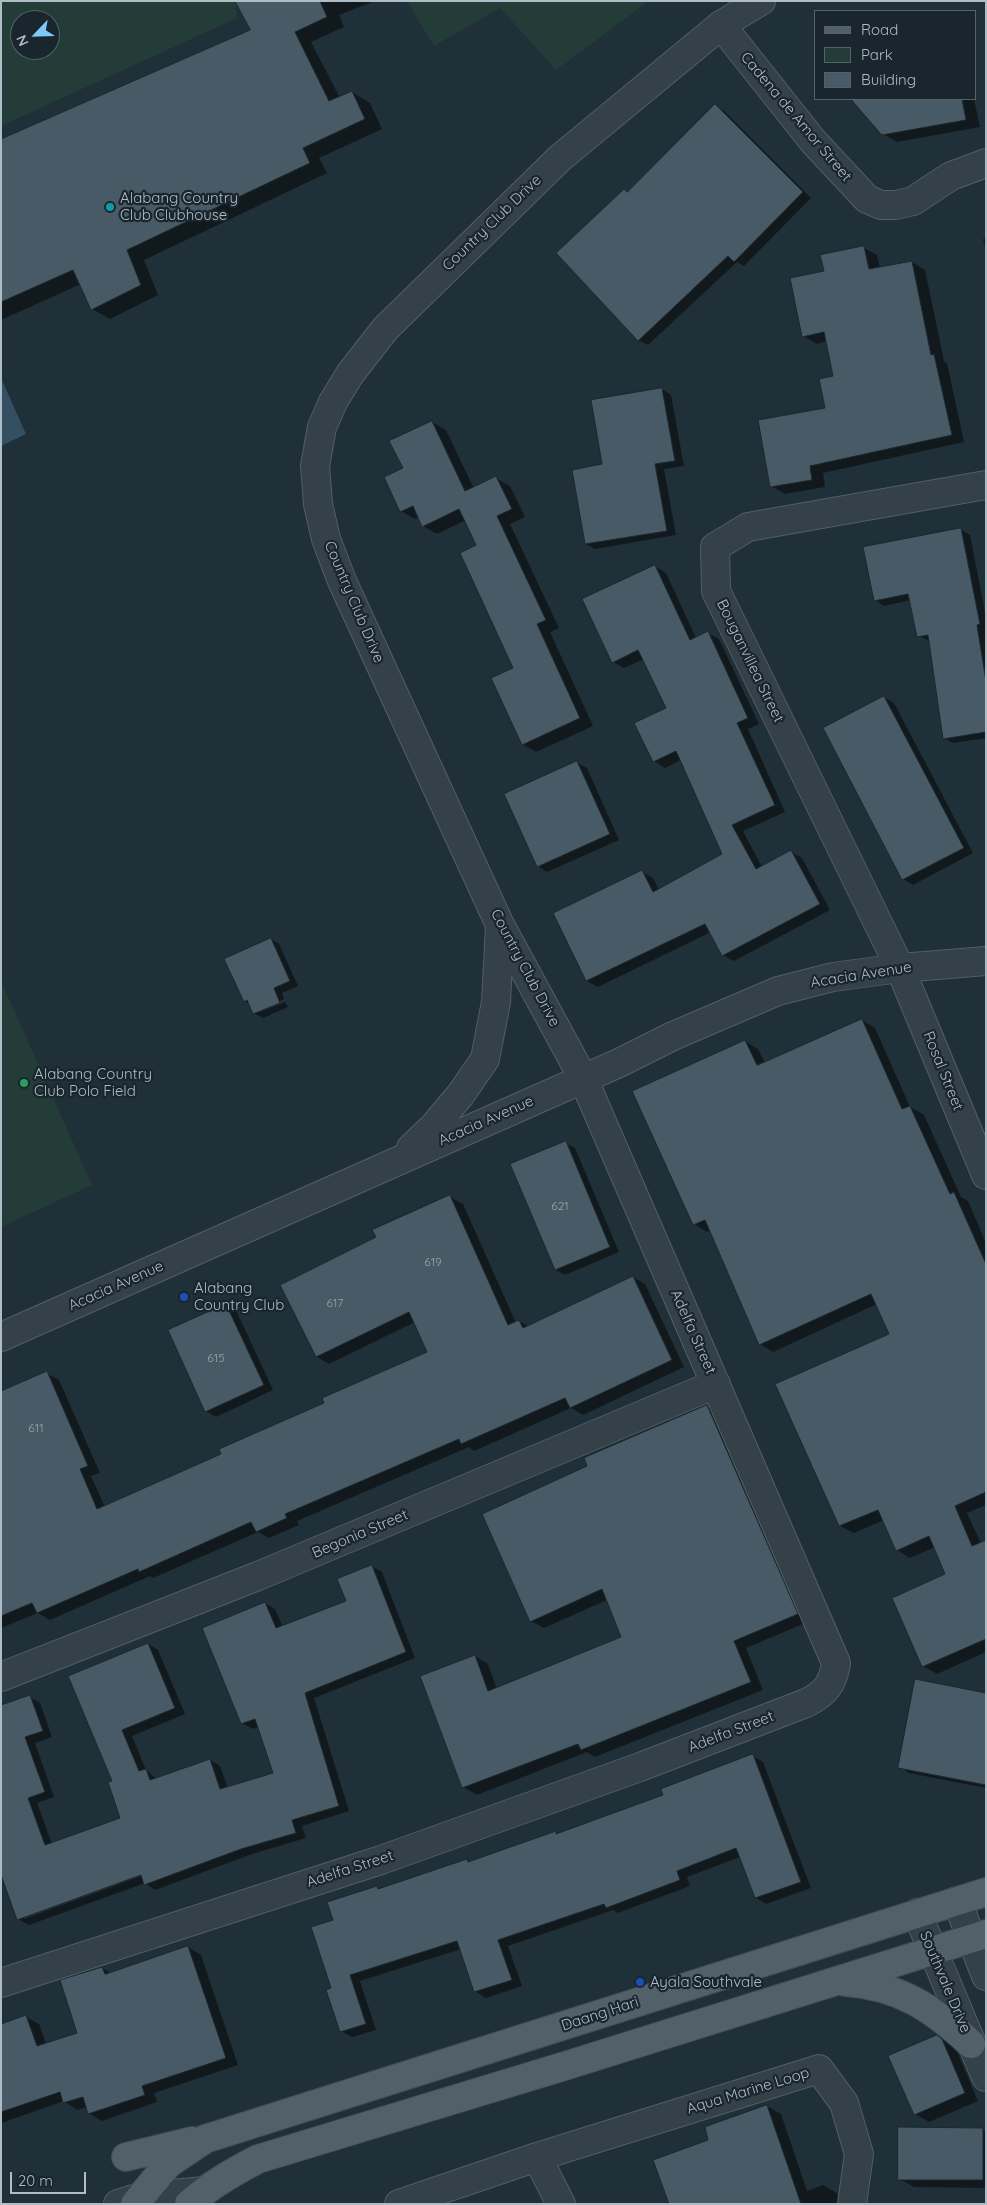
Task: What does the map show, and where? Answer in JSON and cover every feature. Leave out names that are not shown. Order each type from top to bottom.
[{"type":"main road","name":"Daang Hari","points":[[244,2128],[986,1892]]},
{"type":"main road","points":[[196,2197],[228,2174],[258,2159],[978,1937]]},
{"type":"main road","points":[[839,1981],[864,1983],[912,1998],[933,2010],[971,2044]]},
{"type":"main road","points":[[126,2157],[244,2128]]},
{"type":"main road","points":[[131,2202],[168,2164],[205,2139],[244,2128]]},
{"type":"street","name":"Country Club Drive","points":[[583,1078],[500,925],[342,581],[329,547],[318,504],[316,466],[322,427],[333,402],[350,374],[385,329],[560,158],[721,25],[761,1]]},
{"type":"street","name":"Cadena de Amor Street","points":[[721,25],[813,141],[867,199],[881,204],[896,205],[913,201],[952,176],[986,162]]},
{"type":"street","name":"Bouganvillea Street","points":[[900,968],[716,591],[715,547],[748,527],[986,485]]},
{"type":"street","points":[[399,1159],[435,1124],[461,1094],[485,1058],[496,1002],[500,925]]},
{"type":"street","name":"Acacia Avenue","points":[[1,1337],[583,1078],[673,1036],[778,991],[833,977],[900,968],[986,961]]},
{"type":"street","name":"Rosal Street","points":[[900,968],[986,1175]]},
{"type":"street","name":"Adelfa Street","points":[[1,1983],[381,1860],[640,1767],[819,1697],[831,1682],[836,1663],[583,1078]]},
{"type":"street","name":"Begonia Street","points":[[1,1677],[258,1576],[716,1384]]},
{"type":"street","points":[[957,1901],[978,1937],[986,1976]]},
{"type":"street","name":"Southvale Drive","points":[[917,1913],[986,2077]]},
{"type":"street","name":"Aqua Marine Loop","points":[[537,2156],[819,2069],[844,2103],[859,2154],[852,2204]]},
{"type":"street","points":[[399,2204],[537,2156],[561,2204]]},
{"type":"street","points":[[168,2164],[196,2197]]},
{"type":"street","points":[[131,2202],[196,2197]]},
{"type":"green space","points":[[1,1],[243,1],[236,4],[237,18],[1,126]]},
{"type":"green space","points":[[407,1],[649,1],[556,70],[500,8],[434,46]]},
{"type":"green space","name":"Alabang Country Club Polo Field","points":[[1,981],[92,1185],[1,1227]]},
{"type":"water","points":[[1,378],[26,434],[1,446]]},
{"type":"building","name":"Alabang Country Club Clubhouse","points":[[235,1],[320,1],[327,17],[295,32],[329,101],[352,91],[365,119],[303,148],[310,163],[127,250],[141,285],[91,310],[73,270],[1,302],[1,139],[250,30]]},
{"type":"building","points":[[852,100],[962,100],[966,120],[882,135]]},
{"type":"building","points":[[715,104],[803,192],[734,262],[728,256],[638,341],[556,253],[624,189],[627,192]]},
{"type":"building","points":[[864,246],[869,269],[912,261],[931,355],[934,354],[952,435],[810,466],[812,480],[770,487],[758,420],[825,408],[819,379],[833,376],[824,332],[802,337],[790,278],[824,271],[820,255]]},
{"type":"building","points":[[662,388],[675,461],[655,464],[667,531],[585,544],[572,470],[602,464],[591,400]]},
{"type":"building","points":[[432,421],[465,491],[496,476],[512,509],[497,516],[546,620],[537,624],[580,718],[522,745],[491,678],[513,668],[460,553],[476,545],[459,509],[422,527],[413,506],[400,512],[384,477],[403,468],[389,441]]},
{"type":"building","points":[[961,528],[980,624],[977,625],[986,681],[986,732],[943,739],[928,635],[917,637],[908,594],[874,601],[863,547]]},
{"type":"building","points":[[655,565],[690,640],[708,631],[748,718],[737,723],[775,805],[732,825],[756,869],[791,850],[820,904],[722,956],[705,924],[586,981],[553,913],[642,870],[653,892],[722,854],[676,751],[653,762],[634,723],[666,708],[638,650],[612,663],[582,599]]},
{"type":"building","points":[[884,696],[964,848],[902,880],[823,728]]},
{"type":"building","points":[[577,761],[610,834],[537,867],[504,794]]},
{"type":"building","points":[[271,938],[290,981],[274,988],[280,1003],[253,1014],[247,1000],[244,1002],[224,959]]},
{"type":"building","points":[[862,1019],[902,1109],[910,1106],[950,1194],[954,1192],[986,1264],[986,1492],[955,1506],[972,1546],[986,1540],[986,1639],[922,1667],[892,1598],[945,1574],[929,1536],[896,1551],[878,1510],[839,1526],[775,1384],[889,1334],[871,1294],[759,1345],[705,1220],[693,1225],[632,1091],[745,1040],[757,1065]]},
{"type":"building","points":[[566,1141],[610,1247],[555,1270],[510,1164]]},
{"type":"building","points":[[450,1195],[508,1325],[519,1320],[523,1328],[633,1276],[672,1360],[570,1408],[565,1398],[461,1444],[459,1439],[285,1514],[287,1518],[256,1532],[251,1522],[139,1572],[138,1569],[37,1613],[32,1603],[1,1616],[1,1391],[47,1371],[88,1466],[80,1469],[97,1509],[221,1454],[219,1449],[324,1403],[322,1398],[427,1352],[409,1312],[316,1357],[280,1285],[376,1237],[372,1230]]},
{"type":"building","points":[[226,1304],[264,1385],[205,1412],[168,1330]]},
{"type":"building","points":[[707,1405],[798,1614],[734,1641],[751,1682],[581,1750],[578,1744],[462,1788],[420,1676],[475,1655],[488,1691],[621,1637],[602,1589],[530,1622],[482,1514],[587,1466],[584,1458]]},
{"type":"building","points":[[372,1565],[406,1652],[305,1693],[339,1806],[292,1820],[296,1833],[241,1849],[144,1885],[141,1875],[17,1920],[1,1875],[1,1705],[30,1695],[43,1731],[25,1737],[45,1792],[28,1798],[45,1845],[120,1818],[108,1782],[112,1781],[68,1676],[148,1643],[175,1708],[122,1730],[139,1771],[146,1769],[150,1780],[210,1759],[220,1789],[273,1773],[255,1719],[241,1724],[202,1628],[265,1602],[276,1628],[346,1601],[337,1579]]},
{"type":"building","points":[[915,1679],[986,1693],[986,1785],[898,1768]]},
{"type":"building","points":[[753,1754],[801,1882],[755,1898],[736,1848],[677,1871],[680,1880],[606,1908],[604,1904],[498,1940],[512,1980],[474,1992],[457,1941],[350,1975],[366,2024],[340,2032],[326,1990],[331,1988],[311,1927],[333,1920],[327,1902],[377,1886],[378,1889],[467,1859],[468,1862],[556,1831],[556,1834],[663,1795],[661,1789]]},
{"type":"building","points":[[188,1946],[226,2058],[142,2086],[145,2095],[88,2114],[83,2097],[63,2103],[60,2092],[1,2112],[1,2024],[26,2015],[37,2046],[77,2033],[60,1980],[102,1967],[105,1974]]},
{"type":"building","points":[[937,2035],[942,2039],[965,2093],[914,2115],[888,2056]]},
{"type":"building","points":[[767,2105],[801,2204],[669,2204],[653,2160],[708,2140],[705,2127]]},
{"type":"building","points":[[898,2127],[983,2128],[983,2180],[898,2180]]},
{"type":"place","name":"Alabang Country Club Clubhouse","points":[[110,207]]},
{"type":"place","name":"Alabang Country Club Polo Field","points":[[24,1083]]},
{"type":"place","name":"Alabang Country Club","points":[[184,1297]]},
{"type":"place","name":"Ayala Southvale","points":[[640,1982]]}]
